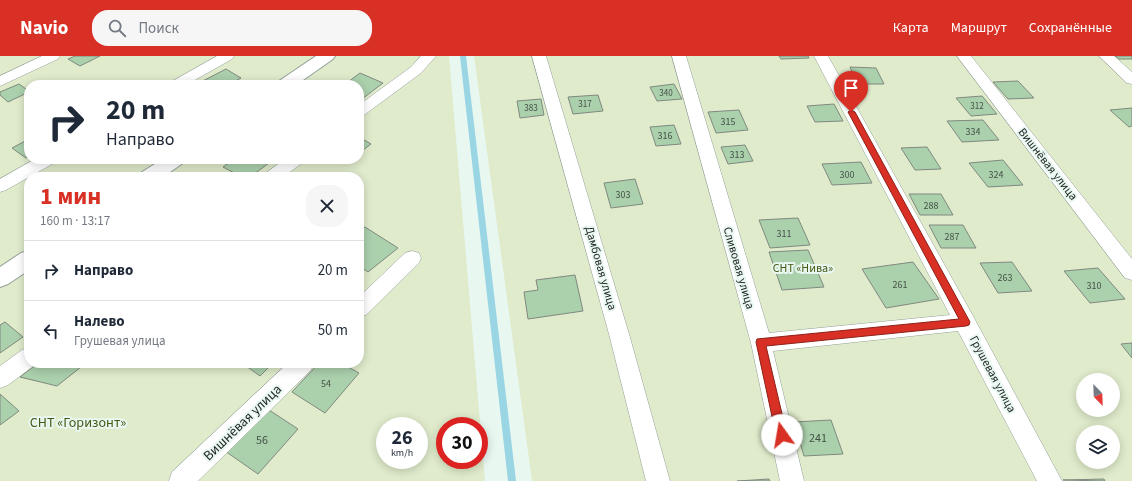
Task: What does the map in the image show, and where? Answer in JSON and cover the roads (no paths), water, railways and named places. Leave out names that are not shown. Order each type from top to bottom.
[{"type":"street","points":[[0,82],[53,56]]},
{"type":"street","points":[[185,80],[227,56]]},
{"type":"street","points":[[292,80],[327,56]]},
{"type":"street","points":[[364,108],[416,70],[430,56]]},
{"type":"street","name":"Дамбовая улица","points":[[540,56],[619,334],[658,481]]},
{"type":"street","name":"Сливовая улица","points":[[679,56],[761,342],[792,481]]},
{"type":"street","name":"Грушевая улица","points":[[821,56],[966,322],[1050,481]]},
{"type":"street","name":"Вишнёвая улица","points":[[964,56],[1132,273]]},
{"type":"street","points":[[1106,56],[1132,80]]},
{"type":"street","points":[[25,172],[39,164]]},
{"type":"street","points":[[156,172],[168,164]]},
{"type":"street","points":[[279,172],[289,164]]},
{"type":"street","points":[[0,186],[24,172]]},
{"type":"street","points":[[364,304],[412,258]]},
{"type":"street","points":[[0,278],[24,262]]},
{"type":"street","points":[[761,342],[966,322]]},
{"type":"street","points":[[0,378],[24,361]]},
{"type":"street","name":"Вишнёвая улица","points":[[181,481],[298,368]]},
{"type":"waterway","points":[[463,56],[512,481]]},
{"type":"park label","name":"СНТ «Нива»","points":[[803,268]]},
{"type":"park label","name":"СНТ «Горизонт»","points":[[78,422]]}]
